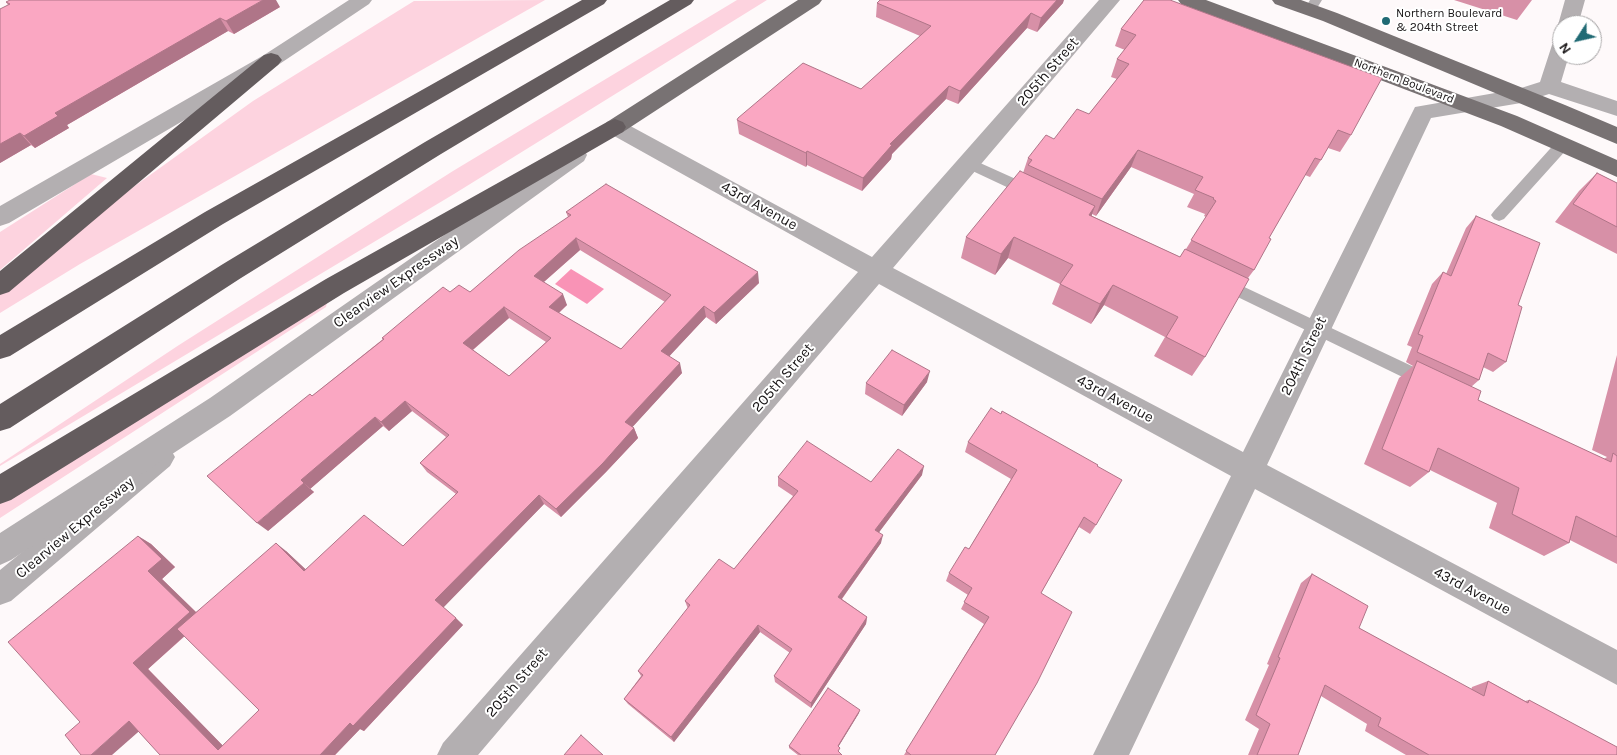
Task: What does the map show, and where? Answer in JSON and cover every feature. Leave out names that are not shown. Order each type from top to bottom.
[{"type":"highway","points":[[0,348],[214,218],[597,0]]},
{"type":"highway","points":[[0,419],[232,271],[433,148],[684,0]]},
{"type":"highway","points":[[0,285],[271,60]]},
{"type":"highway","points":[[0,490],[335,286],[615,127]]},
{"type":"main road","name":"Clearview Expressway","points":[[615,127],[812,0]]},
{"type":"main road","name":"Northern Boulevard","points":[[1188,0],[1416,84],[1509,121],[1594,157],[1617,169]]},
{"type":"main road","points":[[1282,0],[1313,5],[1330,17],[1611,133]]},
{"type":"street","points":[[0,217],[271,60],[362,0]]},
{"type":"street","name":"205th Street","points":[[455,755],[1110,0]]},
{"type":"street","points":[[1571,15],[1575,0]]},
{"type":"street","points":[[1556,65],[1549,86],[1617,109]]},
{"type":"street","name":"204th Street","points":[[1111,755],[1423,112],[1521,96],[1549,86]]},
{"type":"street","name":"43rd Avenue","points":[[615,127],[876,270],[1617,668]]},
{"type":"street","name":"Clearview Expressway","points":[[0,590],[220,407],[615,127]]},
{"type":"street","points":[[0,550],[220,407]]},
{"type":"lane","points":[[1499,215],[1563,144]]},
{"type":"lane","points":[[969,163],[1049,201]]},
{"type":"lane","points":[[1210,277],[1443,389]]},
{"type":"shaded area","points":[[545,0],[80,264],[0,313],[0,293],[100,211],[253,101],[414,1]]},
{"type":"shaded area","points":[[737,0],[767,0],[454,194],[0,466],[0,464],[179,345],[453,171]]},
{"type":"shaded area","points":[[91,174],[107,178],[0,270],[0,232]]},
{"type":"shaded area","points":[[571,269],[604,289],[587,304],[555,284]]},
{"type":"shaded area","points":[[328,298],[326,307],[0,518],[0,502]]},
{"type":"building","points":[[10,0],[263,0],[226,21],[220,18],[55,113],[58,116],[24,136],[20,133],[0,144],[0,9],[10,4],[6,2]]},
{"type":"building","points":[[880,0],[1057,0],[1041,18],[1031,13],[960,91],[949,86],[890,144],[892,145],[863,178],[737,120],[803,63],[861,89],[931,26],[877,3]]},
{"type":"building","points":[[1144,0],[1170,0],[1382,78],[1351,135],[1338,130],[1321,160],[1315,158],[1269,238],[1271,239],[1254,270],[1191,240],[1216,201],[1214,198],[1195,190],[1203,177],[1138,150],[1102,199],[1028,165],[1032,160],[1028,158],[1046,135],[1054,139],[1077,109],[1089,114],[1129,64],[1117,59],[1136,35],[1121,29]]},
{"type":"building","points":[[1020,171],[1095,206],[1089,215],[1180,257],[1185,249],[1249,279],[1205,357],[1166,337],[1178,317],[1113,285],[1100,304],[1060,284],[1073,265],[1014,237],[1001,254],[966,237]]},
{"type":"building","points":[[1597,173],[1617,183],[1617,227],[1573,204]]},
{"type":"building","points":[[606,184],[758,272],[714,313],[704,306],[661,351],[680,363],[625,422],[634,428],[603,463],[556,509],[539,495],[435,600],[456,618],[353,726],[350,723],[320,755],[160,755],[129,721],[91,755],[81,755],[65,735],[80,722],[8,642],[138,536],[162,559],[148,571],[190,612],[133,663],[218,750],[259,710],[177,629],[276,543],[304,571],[364,515],[403,546],[458,492],[420,463],[449,435],[405,401],[381,422],[375,417],[301,480],[304,483],[257,523],[207,476],[310,394],[312,396],[384,339],[382,338],[443,287],[450,292],[459,285],[470,292],[519,250],[571,215],[566,212]],"holes":[[[576,238],[671,295],[621,349],[549,307],[563,294],[534,276]],[[504,307],[551,338],[509,376],[463,343]]]},
{"type":"building","points":[[1476,216],[1540,243],[1518,305],[1522,307],[1506,362],[1488,353],[1479,380],[1417,352],[1423,336],[1418,334],[1443,272],[1451,276]]},
{"type":"building","points":[[892,350],[930,371],[904,405],[866,383]]},
{"type":"building","points":[[1417,361],[1481,391],[1478,400],[1611,462],[1613,453],[1617,456],[1617,537],[1576,516],[1569,543],[1512,514],[1519,488],[1438,448],[1429,472],[1382,449]]},
{"type":"building","points":[[991,408],[1001,414],[1002,411],[1122,480],[1096,525],[1084,517],[1041,593],[1072,612],[1037,683],[995,755],[911,755],[906,751],[989,617],[964,602],[972,588],[949,573],[965,547],[969,549],[1017,470],[968,442]]},
{"type":"building","points":[[807,441],[871,482],[898,449],[924,466],[875,530],[883,535],[838,597],[867,617],[811,703],[774,676],[792,649],[758,625],[671,737],[624,699],[643,675],[638,671],[690,605],[685,601],[719,559],[734,569],[798,491],[778,477]]},
{"type":"building","points":[[1312,574],[1368,606],[1359,628],[1484,696],[1488,681],[1528,703],[1529,700],[1617,747],[1617,755],[1429,755],[1378,726],[1381,718],[1325,685],[1298,755],[1257,755],[1270,724],[1256,715]]},
{"type":"building","points":[[828,688],[860,710],[838,746],[840,748],[838,751],[842,755],[801,755],[789,746]]},
{"type":"building","points":[[581,735],[603,755],[564,755]]},
{"type":"place","name":"Northern Boulevard & 204th Street","points":[[1386,21]]}]
